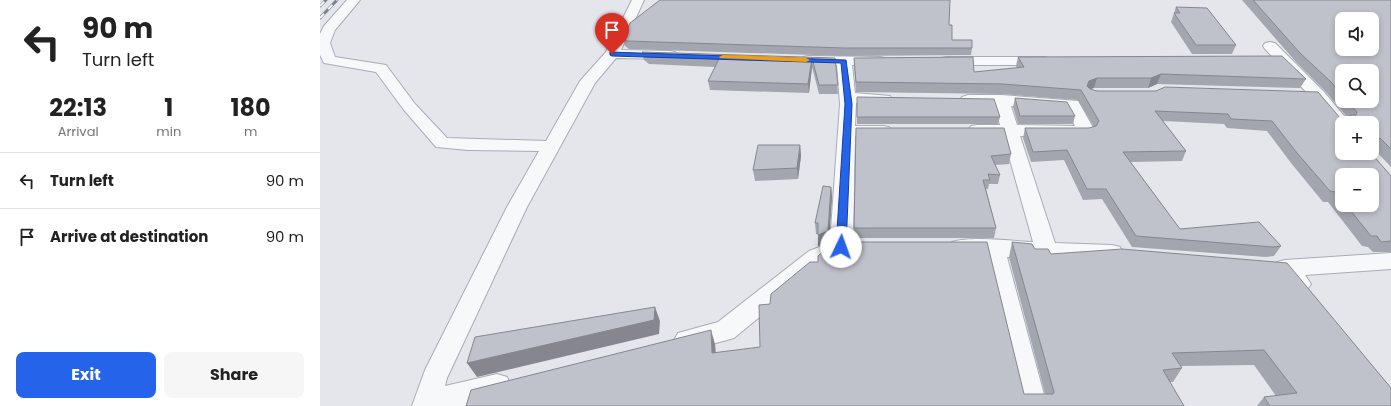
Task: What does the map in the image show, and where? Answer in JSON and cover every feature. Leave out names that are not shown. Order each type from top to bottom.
[{"type":"street","points":[[354,0],[329,29],[323,43],[328,60],[381,68],[396,91],[442,143],[468,145],[551,146]]},
{"type":"street","points":[[426,405],[434,378],[517,207],[588,81],[612,54],[638,0]]},
{"type":"street","points":[[1269,53],[1283,60],[1318,95],[1335,116]]},
{"type":"street","points":[[612,54],[682,56]]},
{"type":"street","points":[[798,60],[890,61]]},
{"type":"street","points":[[664,346],[725,330],[817,257],[852,247],[847,131],[848,98],[844,61]]},
{"type":"street","points":[[936,61],[1061,61]]},
{"type":"street","points":[[1295,95],[1318,95]]},
{"type":"street","points":[[848,98],[901,99]]},
{"type":"street","points":[[955,100],[1001,100],[1072,104],[1086,132],[963,130]]},
{"type":"street","points":[[1001,100],[1046,250]]},
{"type":"street","points":[[847,131],[901,130]]},
{"type":"street","points":[[941,247],[994,247],[1130,254]]},
{"type":"street","points":[[994,247],[1033,406]]},
{"type":"street","points":[[1262,266],[1285,268],[1391,261]]},
{"type":"street","points":[[1285,268],[1310,299]]},
{"type":"street","points":[[426,405],[518,381]]},
{"type":"building","points":[[660,0],[950,0],[949,25],[952,25],[952,40],[972,40],[972,48],[844,48],[627,41],[623,38],[630,23]]},
{"type":"building","points":[[1253,0],[1391,0],[1391,149],[1379,138],[1379,116],[1350,116],[1356,115],[1357,112],[1353,108],[1379,108],[1379,64],[1335,64],[1335,87],[1300,53]]},
{"type":"building","points":[[1176,7],[1207,8],[1236,45],[1196,45],[1174,13],[1180,13]]},
{"type":"building","points":[[642,52],[835,58],[838,85],[819,85],[812,58],[808,84],[708,81],[719,59],[647,56]]},
{"type":"building","points":[[1282,56],[1306,79],[1161,74],[1151,78],[1097,78],[1089,81],[1087,86],[1090,89],[1097,91],[1156,91],[1165,87],[1318,92],[1338,116],[1335,116],[1335,160],[1377,160],[1391,176],[1391,241],[1381,242],[1377,236],[1371,236],[1352,212],[1379,212],[1379,168],[1335,168],[1335,192],[1330,191],[1272,121],[1231,119],[1228,114],[1155,111],[1186,151],[1123,152],[1180,229],[1259,222],[1281,246],[1273,247],[1136,236],[1106,189],[1087,189],[1067,150],[1033,152],[1025,128],[1089,128],[1096,126],[1099,121],[1081,90],[1003,84],[856,82],[854,58],[973,57],[974,72],[1024,67],[1018,57]]},
{"type":"building","points":[[857,97],[994,99],[1000,117],[857,117]]},
{"type":"building","points":[[1015,98],[1067,102],[1075,116],[1020,116]]},
{"type":"building","points":[[856,128],[1004,128],[1011,154],[991,156],[1000,175],[988,174],[990,180],[983,180],[996,228],[854,228]]},
{"type":"building","points":[[758,145],[800,145],[797,168],[753,170]]},
{"type":"building","points":[[823,186],[831,187],[828,231],[818,235],[818,223],[815,223]]},
{"type":"building","points":[[843,242],[987,242],[1024,394],[1053,394],[1054,392],[1012,242],[1032,244],[1035,249],[1048,249],[1051,254],[1122,249],[1287,263],[1391,388],[1391,406],[1270,406],[1264,397],[1297,393],[1264,350],[1172,353],[1182,368],[1163,370],[1184,406],[466,406],[471,390],[711,330],[712,353],[760,347],[759,305],[770,304],[771,294],[810,262],[818,262],[818,256],[825,250]]},
{"type":"building","points":[[655,307],[654,320],[467,363],[475,337]]},
{"type":"railway","points":[[320,6],[326,0]]},
{"type":"railway","points":[[320,18],[337,0]]},
{"type":"slow traffic","points":[[723,57],[806,60]]},
{"type":"route","points":[[612,54],[844,61],[848,104],[841,247]]}]
